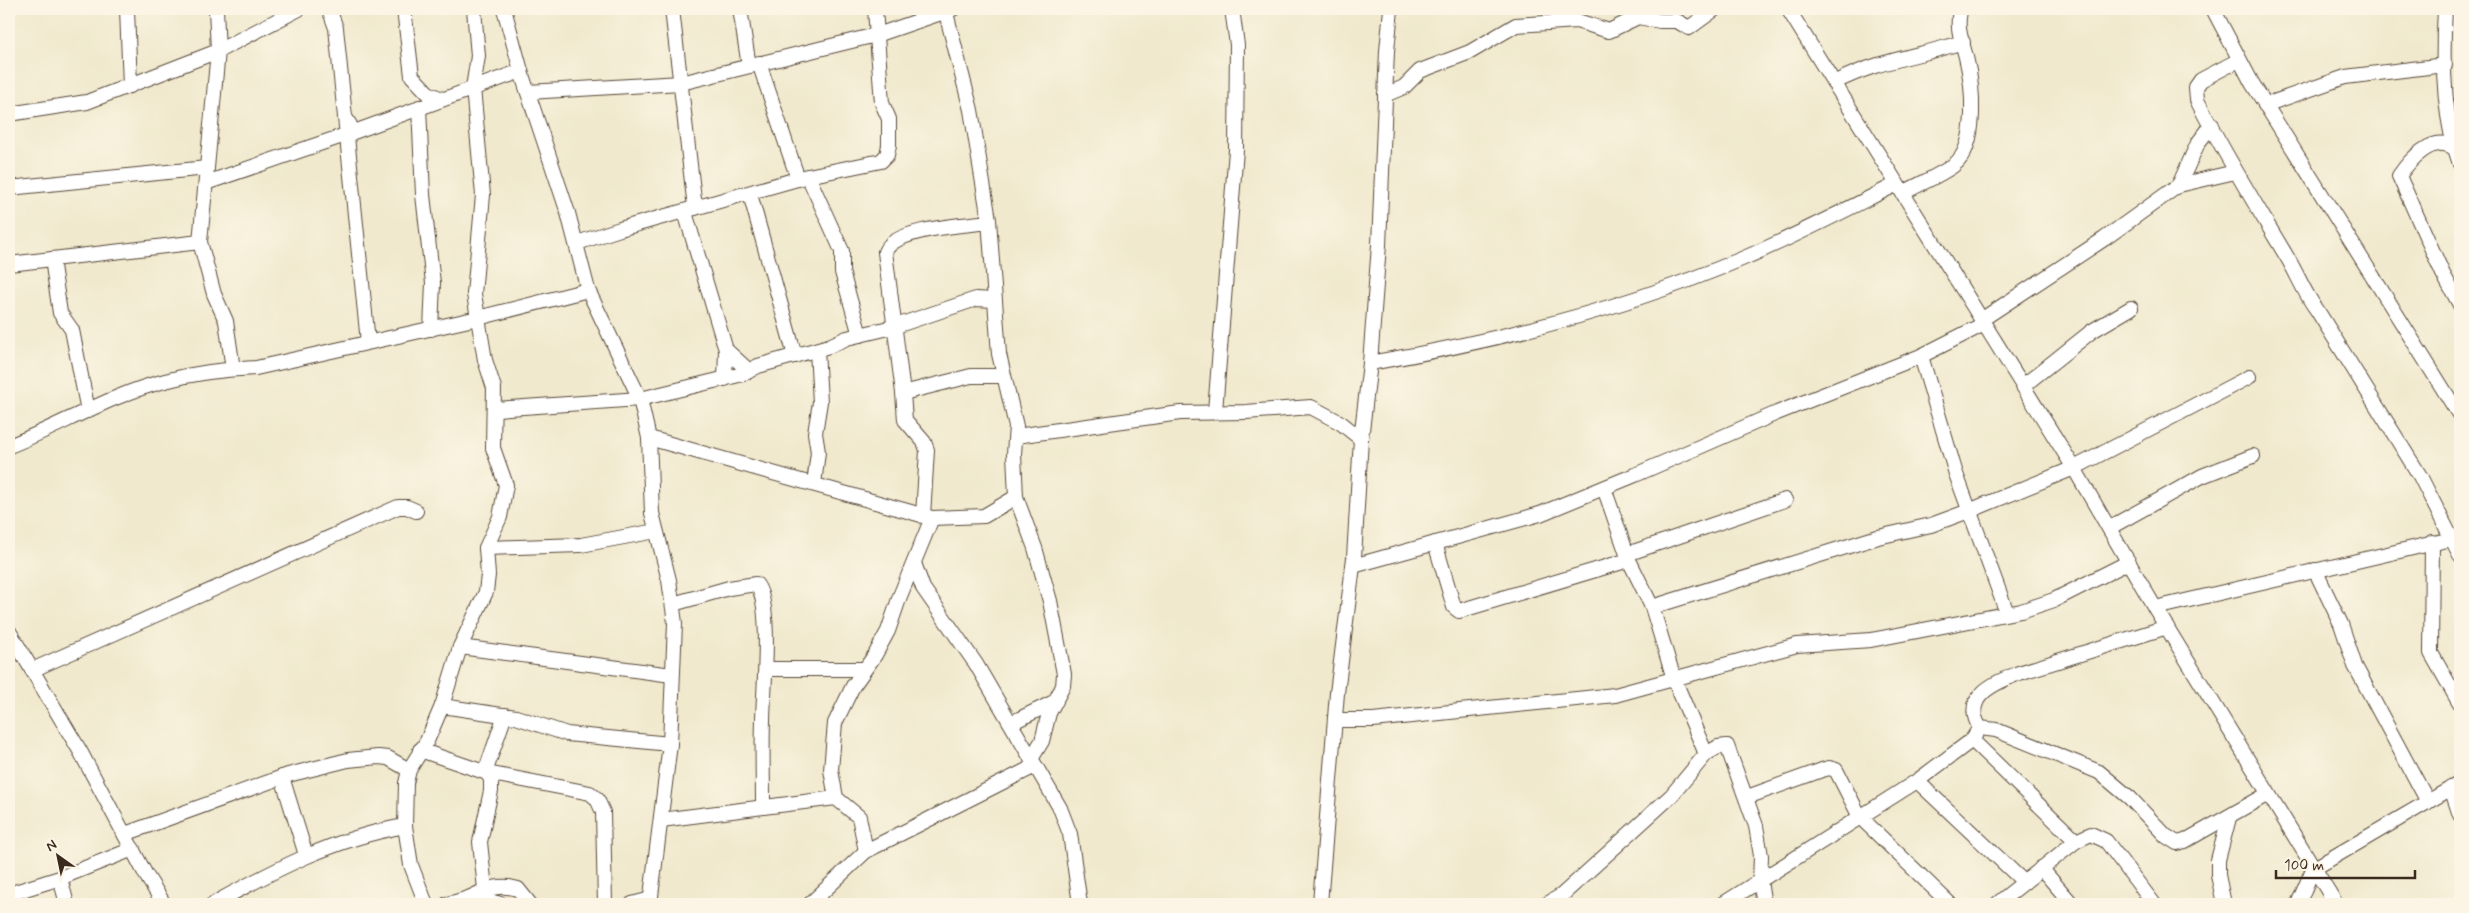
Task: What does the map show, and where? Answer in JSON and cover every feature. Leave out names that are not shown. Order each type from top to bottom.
[{"type":"street","points":[[127,9],[130,86]]},
{"type":"street","points":[[216,9],[218,51],[200,242],[214,294],[226,321],[233,369]]},
{"type":"street","points":[[9,114],[87,102],[218,51],[299,9]]},
{"type":"street","points":[[329,9],[336,28],[345,117],[350,134],[368,342]]},
{"type":"street","points":[[404,9],[412,76],[428,94],[442,99]]},
{"type":"street","points":[[426,904],[412,865],[406,826],[406,783],[409,770],[427,741],[442,706],[460,647],[486,592],[488,575],[486,548],[500,517],[506,485],[493,448],[496,409],[494,388],[484,360],[474,294],[483,195],[473,88],[478,56],[474,9]]},
{"type":"street","points":[[504,9],[521,71],[577,243],[588,290],[640,399],[649,438],[652,513],[673,604],[675,623],[670,744],[651,901],[632,904]]},
{"type":"street","points":[[672,9],[681,83],[690,210],[726,350],[725,379]]},
{"type":"street","points":[[740,9],[754,65],[803,178],[842,251],[842,272],[860,335]]},
{"type":"street","points":[[577,243],[620,229],[803,178],[881,161],[887,155],[890,146],[889,119],[882,103],[875,9]]},
{"type":"street","points":[[528,92],[681,83],[876,35],[916,15],[948,9],[971,110],[989,222],[999,354],[1016,426],[1014,454],[1016,497],[1035,548],[1050,601],[1064,674],[1063,686],[1049,714],[1042,741],[1033,762],[866,850],[810,904]]},
{"type":"street","points":[[1214,411],[1236,150],[1237,45],[1232,9]]},
{"type":"street","points":[[1320,904],[1335,720],[1353,566],[1361,439],[1370,364],[1379,246],[1386,51],[1392,9]]},
{"type":"street","points":[[1385,95],[1404,87],[1420,71],[1470,52],[1516,25],[1577,21],[1609,31],[1615,30],[1631,20],[1646,17],[1660,21],[1677,20],[1689,28],[1715,9]]},
{"type":"street","points":[[1788,9],[2074,468],[2167,628],[2336,904]]},
{"type":"street","points":[[1370,364],[1445,350],[1651,294],[1745,258],[1955,164],[1965,151],[1972,126],[1969,72],[1957,20],[1961,9]]},
{"type":"street","points":[[2213,9],[2265,105],[2460,416]]},
{"type":"street","points":[[2445,9],[2445,65],[2449,128],[2460,164]]},
{"type":"street","points":[[1834,83],[1856,72],[1874,66],[1963,42]]},
{"type":"street","points":[[2240,60],[2201,80],[2196,87],[2197,100],[2235,172],[2289,261],[2304,294],[2322,318],[2456,537],[2460,555]]},
{"type":"street","points":[[2265,105],[2345,77],[2445,65]]},
{"type":"street","points":[[206,182],[221,179],[350,134],[521,71]]},
{"type":"street","points":[[419,107],[423,195],[433,283],[431,328]]},
{"type":"street","points":[[2179,185],[2198,143],[2212,126]]},
{"type":"street","points":[[2454,148],[2444,144],[2426,150],[2410,160],[2399,176],[2443,274],[2460,305]]},
{"type":"street","points":[[9,188],[207,168]]},
{"type":"street","points":[[1353,566],[1540,514],[1777,413],[1921,356],[1983,322],[2179,185],[2235,172]]},
{"type":"street","points":[[750,194],[795,356]]},
{"type":"street","points":[[866,850],[860,817],[836,798],[831,770],[836,723],[848,695],[888,631],[914,563],[927,517],[927,450],[919,435],[908,426],[905,420],[885,255],[888,245],[901,237],[932,229],[989,222]]},
{"type":"street","points":[[9,264],[200,242]]},
{"type":"street","points":[[52,260],[60,313],[72,330],[88,411]]},
{"type":"street","points":[[9,446],[88,411],[164,381],[233,369],[256,368],[478,318],[588,290]]},
{"type":"street","points":[[496,409],[640,399],[725,379],[860,335],[893,327],[976,298],[994,300]]},
{"type":"street","points":[[2023,386],[2092,331],[2131,308]]},
{"type":"street","points":[[726,350],[749,371]]},
{"type":"street","points":[[814,484],[818,452],[814,433],[820,402],[817,350]]},
{"type":"street","points":[[1921,356],[1956,474],[2007,613]]},
{"type":"street","points":[[903,393],[972,376],[1004,376]]},
{"type":"street","points":[[1652,607],[1878,538],[1931,525],[1969,511],[2074,468],[2249,377]]},
{"type":"street","points":[[1016,436],[1180,413],[1246,412],[1311,407],[1341,423],[1361,439]]},
{"type":"street","points":[[649,438],[927,517],[984,516],[1016,497]]},
{"type":"street","points":[[2109,528],[2202,476],[2253,456]]},
{"type":"street","points":[[1604,488],[1628,557],[1652,607],[1674,679],[1706,754]]},
{"type":"street","points":[[1435,543],[1454,607],[1459,611],[1628,557],[1785,500]]},
{"type":"street","points":[[32,670],[398,507],[407,507],[416,512]]},
{"type":"street","points":[[486,548],[581,545],[656,531]]},
{"type":"street","points":[[2156,608],[2456,537]]},
{"type":"street","points":[[2432,542],[2431,654],[2460,704]]},
{"type":"street","points":[[1335,720],[1373,720],[1531,702],[1590,699],[1615,695],[1797,645],[1871,640],[2040,606],[2129,562]]},
{"type":"street","points":[[914,563],[923,588],[976,664],[1060,808],[1070,834],[1080,904]]},
{"type":"street","points":[[2314,570],[2341,624],[2355,666],[2428,802]]},
{"type":"street","points":[[673,604],[729,588],[756,584],[762,595],[766,670],[763,720],[763,807]]},
{"type":"street","points":[[1980,728],[1975,719],[1975,708],[1978,698],[1998,682],[2019,673],[2167,628]]},
{"type":"street","points":[[9,631],[80,751],[164,904]]},
{"type":"street","points":[[460,647],[672,675]]},
{"type":"street","points":[[766,670],[864,669]]},
{"type":"street","points":[[1010,723],[1057,700]]},
{"type":"street","points":[[442,706],[505,715],[567,734],[670,744]]},
{"type":"street","points":[[487,773],[505,715]]},
{"type":"street","points":[[1723,904],[1916,781],[1972,740],[1980,728]]},
{"type":"street","points":[[1980,728],[1996,730],[2099,772],[2130,798],[2166,836],[2177,843],[2186,841],[2229,818],[2268,794]]},
{"type":"street","points":[[1972,740],[2076,841]]},
{"type":"street","points":[[1547,904],[1564,899],[1671,796],[1706,754],[1718,747],[1727,746],[1756,826],[1762,856],[1760,882],[1764,904]]},
{"type":"street","points":[[420,750],[487,773],[590,793],[597,799],[604,812],[605,904]]},
{"type":"street","points":[[125,834],[282,778],[348,760],[388,758],[409,770]]},
{"type":"street","points":[[1747,797],[1829,768],[1836,770],[1860,817],[1950,904]]},
{"type":"street","points":[[485,890],[480,842],[491,791],[491,779],[487,773]]},
{"type":"street","points":[[282,778],[306,856]]},
{"type":"street","points":[[1916,781],[2024,882]]},
{"type":"street","points":[[2298,904],[2313,869],[2456,785],[2460,815]]},
{"type":"street","points":[[661,820],[836,798]]},
{"type":"street","points":[[2224,904],[2218,875],[2218,860],[2229,818]]},
{"type":"street","points":[[212,904],[306,856],[376,831],[406,826]]},
{"type":"street","points":[[1997,904],[2076,841],[2091,834],[2106,842],[2154,904]]},
{"type":"street","points":[[9,894],[60,878],[133,849]]},
{"type":"street","points":[[2041,868],[2072,904]]},
{"type":"street","points":[[60,878],[67,904]]},
{"type":"street","points":[[446,904],[472,897],[496,886],[518,889],[530,904]]},
{"type":"street","points":[[472,897],[501,904]]}]
